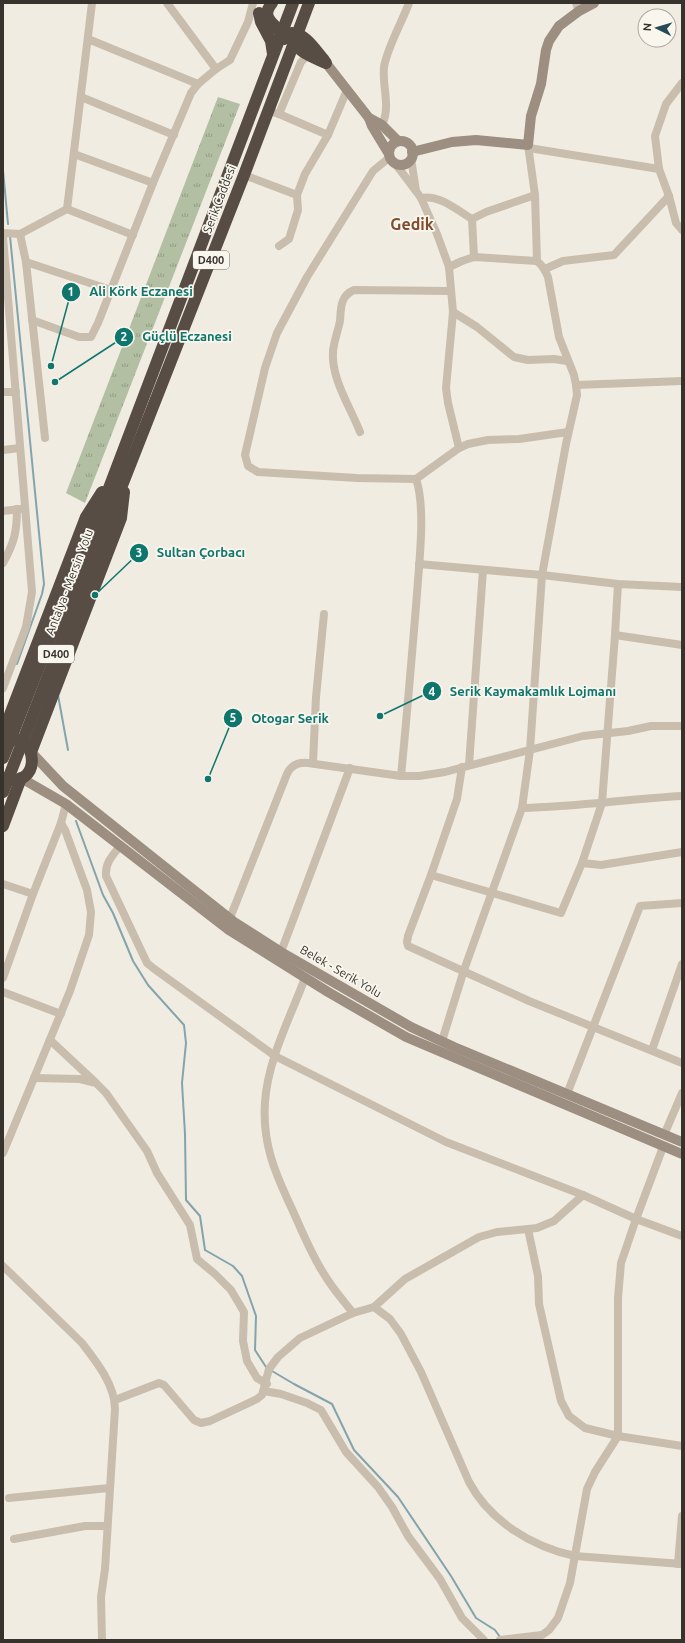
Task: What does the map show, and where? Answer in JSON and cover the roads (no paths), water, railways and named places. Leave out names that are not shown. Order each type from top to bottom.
[{"type":"highway","points":[[263,3],[259,15],[271,41],[273,56]]},
{"type":"highway","points":[[272,3],[268,8],[267,15],[270,22],[308,55],[326,63]]},
{"type":"highway","name":"Serik Caddesi","points":[[105,514],[244,175],[257,139],[274,112],[293,3]]},
{"type":"highway","points":[[304,6],[306,33],[323,55],[326,63]]},
{"type":"highway","name":"Serik Caddesi","points":[[120,476],[273,56],[288,37],[304,6]]},
{"type":"highway","points":[[265,29],[272,37],[306,38],[326,63]]},
{"type":"highway","points":[[257,139],[259,120],[284,53],[288,37]]},
{"type":"highway","points":[[3,733],[86,517],[120,476]]},
{"type":"highway","points":[[31,752],[121,518],[120,476]]},
{"type":"highway","name":"Antalya - Mersin Yolu","points":[[3,758],[105,514]]},
{"type":"highway","name":"Antalya - Mersin Yolu","points":[[3,792],[105,514]]},
{"type":"highway","points":[[3,742],[12,740],[21,742],[29,748],[32,758],[30,770],[21,778],[15,780],[3,778]]},
{"type":"highway","points":[[3,826],[21,778]]},
{"type":"main road","points":[[326,63],[369,118],[372,126],[391,158],[404,164],[412,155],[452,142],[476,140],[528,146],[531,116],[541,84],[546,50],[549,41],[560,26],[578,7],[594,3]]},
{"type":"main road","points":[[369,118],[382,125],[398,141],[407,143],[412,155]]},
{"type":"main road","points":[[391,158],[390,147],[398,141]]},
{"type":"main road","name":"Belek - Serik Yolu","points":[[31,752],[63,786],[227,923],[281,952],[411,1027],[442,1042],[682,1142]]},
{"type":"main road","name":"Belek - Serik Yolu","points":[[21,778],[66,804],[120,846],[305,978],[406,1037],[682,1154]]},
{"type":"street","points":[[67,209],[92,3]]},
{"type":"street","points":[[167,3],[216,69]]},
{"type":"street","points":[[32,320],[78,338],[91,337],[98,323],[153,183],[192,93],[198,84],[230,60],[248,22],[253,3]]},
{"type":"street","points":[[382,125],[387,107],[384,74],[385,62],[409,3]]},
{"type":"street","points":[[88,39],[198,84]]},
{"type":"street","points":[[308,55],[301,62],[274,112],[328,135]]},
{"type":"street","points":[[682,83],[666,104],[655,136],[659,169],[669,196],[676,223],[682,230]]},
{"type":"street","points":[[279,246],[289,239],[298,210],[297,195],[305,174],[328,135],[347,90]]},
{"type":"street","points":[[80,97],[174,135]]},
{"type":"street","points":[[537,262],[535,195],[528,146],[659,169]]},
{"type":"street","points":[[74,154],[153,183]]},
{"type":"street","points":[[412,155],[416,191]]},
{"type":"street","points":[[459,448],[448,404],[446,388],[453,312],[449,267],[437,234],[421,198],[391,158],[373,171],[307,277],[277,333],[265,368],[245,455],[248,466],[258,472],[357,478],[416,479],[459,448],[483,441],[519,439],[568,432]]},
{"type":"street","points":[[244,175],[297,195]]},
{"type":"street","points":[[472,219],[486,212],[535,195]]},
{"type":"street","points":[[545,269],[563,261],[614,256],[669,196]]},
{"type":"street","points":[[421,198],[438,198],[472,219]]},
{"type":"street","points":[[3,233],[20,234],[67,209],[133,235]]},
{"type":"street","points":[[472,219],[474,257]]},
{"type":"street","points":[[20,234],[26,262],[45,438]]},
{"type":"street","points":[[3,237],[20,448],[21,509],[32,579],[31,604],[26,627],[3,688]]},
{"type":"street","points":[[442,1042],[464,970],[522,808],[530,750],[542,575],[568,432],[577,395],[576,385],[559,337],[545,269],[537,262],[474,257],[449,267]]},
{"type":"street","points":[[26,262],[111,290]]},
{"type":"street","points":[[360,432],[340,386],[333,360],[334,342],[343,299],[354,290],[450,291]]},
{"type":"street","points":[[453,312],[478,327],[514,357],[528,360],[554,359],[567,361]]},
{"type":"street","points":[[576,385],[682,381]]},
{"type":"street","points":[[3,392],[16,392]]},
{"type":"street","points":[[3,450],[20,448]]},
{"type":"street","points":[[401,776],[419,564],[421,503],[416,479]]},
{"type":"street","points":[[3,511],[21,509]]},
{"type":"street","points":[[3,562],[13,545],[21,509]]},
{"type":"street","points":[[419,564],[542,575],[618,584],[682,587]]},
{"type":"street","points":[[483,570],[465,766],[457,799],[408,936],[408,946],[464,970],[529,1001],[652,1050],[682,1064]]},
{"type":"street","points":[[431,875],[561,913],[582,864],[602,803],[618,584]]},
{"type":"street","points":[[313,763],[316,697],[324,614]]},
{"type":"street","points":[[615,635],[682,645]]},
{"type":"street","points":[[227,923],[289,770],[299,763],[313,763],[401,776],[419,776],[583,736],[651,726],[682,726]]},
{"type":"street","points":[[281,952],[350,768]]},
{"type":"street","points":[[522,808],[554,808],[682,796]]},
{"type":"street","points":[[3,978],[33,894],[61,823],[66,804]]},
{"type":"street","points":[[3,1153],[61,1014],[86,948],[89,935],[91,918],[87,890],[61,823]]},
{"type":"street","points":[[120,846],[108,861],[106,876],[147,963],[275,1056],[446,1142],[583,1195],[636,1219],[682,1236]]},
{"type":"street","points":[[582,864],[601,866],[682,852]]},
{"type":"street","points":[[3,884],[33,894]]},
{"type":"street","points":[[567,1094],[640,906],[682,903]]},
{"type":"street","points":[[652,1050],[682,964]]},
{"type":"street","points":[[305,978],[275,1056],[268,1082],[264,1118],[266,1136],[272,1165],[316,1261],[333,1288],[353,1313]]},
{"type":"street","points":[[3,992],[61,1014]]},
{"type":"street","points":[[50,1040],[106,1092],[147,1151],[157,1173],[190,1225],[197,1259],[231,1290],[244,1312],[243,1341],[247,1361],[257,1378],[265,1388],[307,1403],[321,1410],[346,1452],[378,1487],[392,1507],[408,1536],[440,1579],[462,1618],[484,1640]]},
{"type":"street","points":[[34,1078],[80,1079],[96,1083]]},
{"type":"street","points":[[664,1134],[682,1093]]},
{"type":"street","points":[[504,1639],[545,1638],[558,1618],[570,1583],[587,1489],[595,1472],[618,1436],[618,1287],[624,1250],[663,1147]]},
{"type":"street","points":[[115,1400],[159,1383],[164,1385],[194,1420],[201,1423],[210,1421],[257,1399],[262,1395],[269,1369],[278,1357],[300,1338],[353,1313],[374,1307],[405,1279],[469,1241],[486,1234],[528,1229],[545,1225],[564,1214],[583,1195]]},
{"type":"street","points":[[528,1229],[538,1276],[539,1304],[561,1401],[564,1408],[574,1421],[585,1428],[618,1436],[682,1446]]},
{"type":"street","points":[[3,1266],[82,1343],[92,1356],[113,1392],[115,1400],[105,1569],[101,1597],[102,1640]]},
{"type":"street","points":[[374,1307],[390,1319],[401,1334],[421,1372],[469,1482],[481,1500],[491,1511],[529,1540],[550,1549],[575,1556],[680,1564],[682,1516]]},
{"type":"street","points":[[9,1498],[109,1488]]},
{"type":"street","points":[[14,1539],[85,1526],[107,1526]]},
{"type":"waterway","points":[[3,170],[8,224]]},
{"type":"waterway","points":[[10,236],[44,584],[42,594],[17,664]]},
{"type":"waterway","points":[[58,695],[68,750]]},
{"type":"waterway","points":[[76,821],[103,895],[113,913],[133,961],[148,985],[184,1025],[186,1043],[182,1083],[185,1134],[186,1200],[200,1216],[205,1250],[233,1266],[242,1276],[256,1316],[255,1350],[268,1368]]},
{"type":"waterway","points":[[272,1371],[332,1404],[354,1450],[398,1497],[451,1576],[476,1618],[495,1630],[500,1637]]},
{"type":"place","name":"Ali Körk Eczanesi","points":[[51,366]]},
{"type":"place","name":"Güçlü Eczanesi","points":[[55,382]]},
{"type":"place","name":"Sultan Çorbacı","points":[[95,595]]},
{"type":"place","name":"Serik Kaymakamlık Lojmanı","points":[[380,716]]},
{"type":"place","name":"Otogar Serik","points":[[208,779]]},
{"type":"district","name":"Gedik","points":[[412,224]]}]
